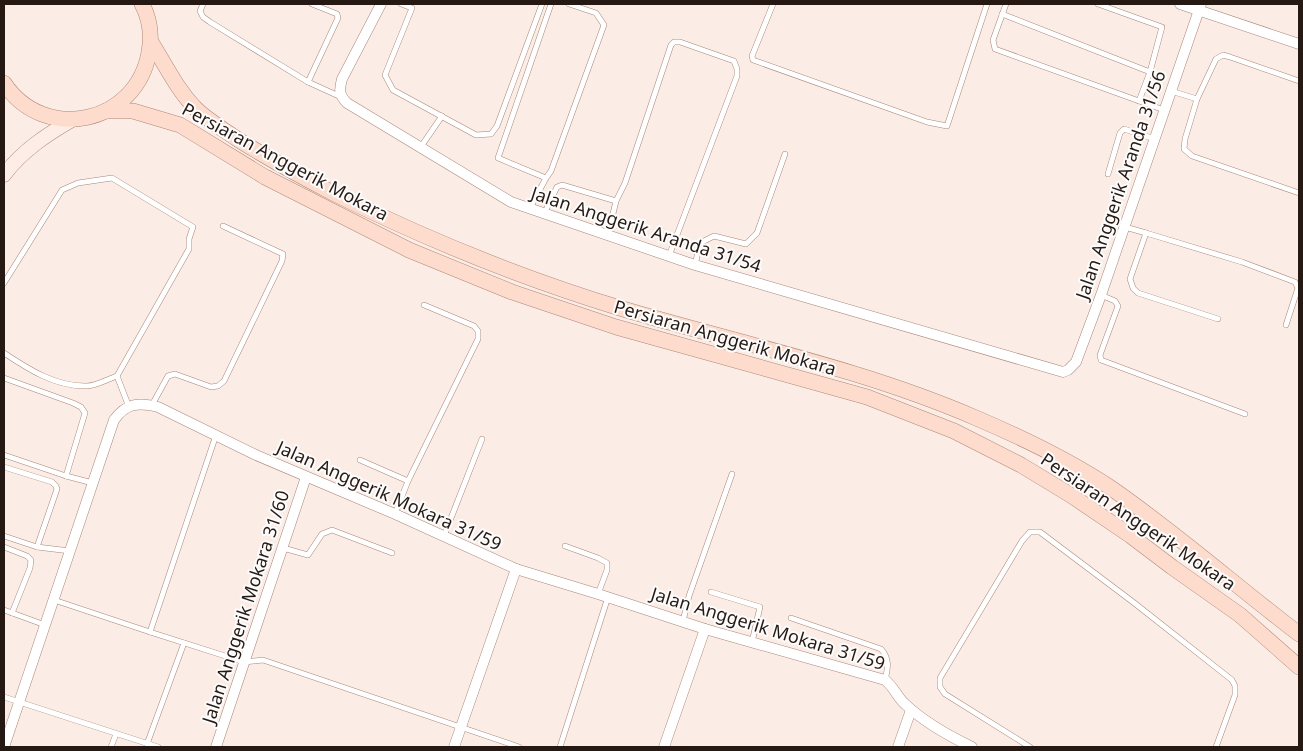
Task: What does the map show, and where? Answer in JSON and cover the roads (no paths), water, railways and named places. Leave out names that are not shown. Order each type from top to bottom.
[{"type":"main road","points":[[4,83],[17,99],[36,112],[48,116],[72,120],[106,111],[124,99],[138,83],[147,63],[151,42],[144,5]]},
{"type":"main road","name":"Persiaran Anggerik Mokara","points":[[151,42],[170,77],[195,108],[211,122],[260,154],[325,188],[395,224],[505,269],[621,308],[874,380],[940,403],[1050,451],[1110,487],[1299,634]]},
{"type":"main road","name":"Persiaran Anggerik Mokara","points":[[106,111],[133,111],[169,120],[265,177],[408,250],[496,285],[616,327],[868,397],[954,431],[1022,465],[1100,514],[1240,615],[1299,667]]},
{"type":"main road","points":[[4,175],[29,148],[72,120]]},
{"type":"street","points":[[341,98],[339,90],[342,79],[381,4]]},
{"type":"street","points":[[1180,4],[1200,7],[1299,44]]},
{"type":"street","name":"Jalan Anggerik Aranda 31/56","points":[[1063,372],[1076,362],[1101,295],[1200,7]]},
{"type":"street","name":"Jalan Anggerik Aranda 31/54","points":[[341,98],[346,103],[511,202],[695,265],[1063,372]]},
{"type":"street","name":"Jalan Anggerik Mokara 31/59","points":[[129,407],[145,404],[152,406],[216,434],[256,455],[395,514],[516,569],[603,595],[705,629],[885,680],[911,710],[950,737],[972,747]]},
{"type":"street","points":[[4,747],[114,420],[119,412],[127,406],[129,407]]},
{"type":"street","name":"Jalan Anggerik Mokara 31/60","points":[[216,747],[306,477]]},
{"type":"street","points":[[454,747],[516,569]]},
{"type":"street","points":[[664,747],[705,629]]},
{"type":"street","points":[[898,747],[911,710]]},
{"type":"lane","points":[[203,4],[200,11],[202,17],[308,82],[341,98]]},
{"type":"lane","points":[[308,82],[338,18],[337,14],[312,4]]},
{"type":"lane","points":[[401,4],[413,6],[385,75],[393,90],[476,135],[491,134],[497,126],[542,4]]},
{"type":"lane","points":[[546,178],[498,158],[551,4]]},
{"type":"lane","points":[[530,209],[551,170],[604,25],[596,13],[569,4]]},
{"type":"lane","points":[[773,4],[752,56],[754,60],[927,122],[947,126],[987,4]]},
{"type":"lane","points":[[1006,4],[993,40],[995,49],[1164,110]]},
{"type":"lane","points":[[1098,4],[1162,27],[1150,72],[1139,101]]},
{"type":"lane","points":[[1002,14],[1150,72]]},
{"type":"lane","points":[[608,235],[616,201],[625,183],[671,45],[674,42],[680,42],[734,60],[738,69],[737,76],[669,256]]},
{"type":"lane","points":[[1299,81],[1223,55],[1216,59],[1197,99],[1185,139],[1184,149],[1192,156],[1299,193]]},
{"type":"lane","points":[[1171,91],[1197,99]]},
{"type":"lane","points":[[420,148],[442,116]]},
{"type":"lane","points":[[1108,174],[1120,133],[1124,129],[1155,138]]},
{"type":"lane","points":[[695,265],[700,243],[714,236],[746,244],[757,233],[785,154]]},
{"type":"lane","points":[[4,283],[62,190],[78,184],[112,178],[193,228],[189,239],[189,249],[116,376],[88,386],[57,382],[19,363],[4,353]]},
{"type":"lane","points":[[544,214],[556,188],[562,185],[616,201]]},
{"type":"lane","points":[[152,406],[168,376],[175,374],[211,387],[218,386],[224,381],[282,261],[283,254],[223,226]]},
{"type":"lane","points":[[1124,227],[1242,262],[1295,282],[1298,288],[1286,326]]},
{"type":"lane","points":[[1146,233],[1130,279],[1133,288],[1138,293],[1218,319]]},
{"type":"lane","points":[[1101,295],[1115,301],[1118,306],[1100,356],[1101,360],[1245,414]]},
{"type":"lane","points":[[395,514],[408,481],[478,338],[478,331],[474,326],[424,305]]},
{"type":"lane","points":[[116,376],[129,407]]},
{"type":"lane","points":[[4,378],[73,403],[81,407],[85,413],[66,476]]},
{"type":"lane","points":[[150,632],[216,434]]},
{"type":"lane","points":[[444,536],[482,439]]},
{"type":"lane","points":[[4,455],[66,476],[94,483]]},
{"type":"lane","points":[[360,460],[408,481]]},
{"type":"lane","points":[[4,467],[52,482],[58,489],[37,547]]},
{"type":"lane","points":[[683,621],[689,596],[732,474]]},
{"type":"lane","points":[[282,548],[308,555],[322,534],[332,530],[392,553]]},
{"type":"lane","points":[[1030,747],[945,694],[940,687],[940,678],[1017,550],[1030,532],[1040,532],[1232,680],[1235,686],[1235,695],[1216,747]]},
{"type":"lane","points":[[4,536],[37,547],[70,551]]},
{"type":"lane","points":[[560,747],[603,595],[607,570],[607,563],[603,560],[565,546]]},
{"type":"lane","points":[[4,547],[28,556],[31,560],[30,568],[12,613]]},
{"type":"lane","points":[[711,592],[760,607],[752,643]]},
{"type":"lane","points":[[54,599],[244,662],[263,660],[519,747]]},
{"type":"lane","points":[[4,610],[46,625]]},
{"type":"lane","points":[[791,618],[881,649],[886,655],[888,668],[885,680]]},
{"type":"lane","points":[[147,744],[184,643]]},
{"type":"lane","points":[[4,697],[158,747]]},
{"type":"lane","points":[[111,747],[116,734]]}]
